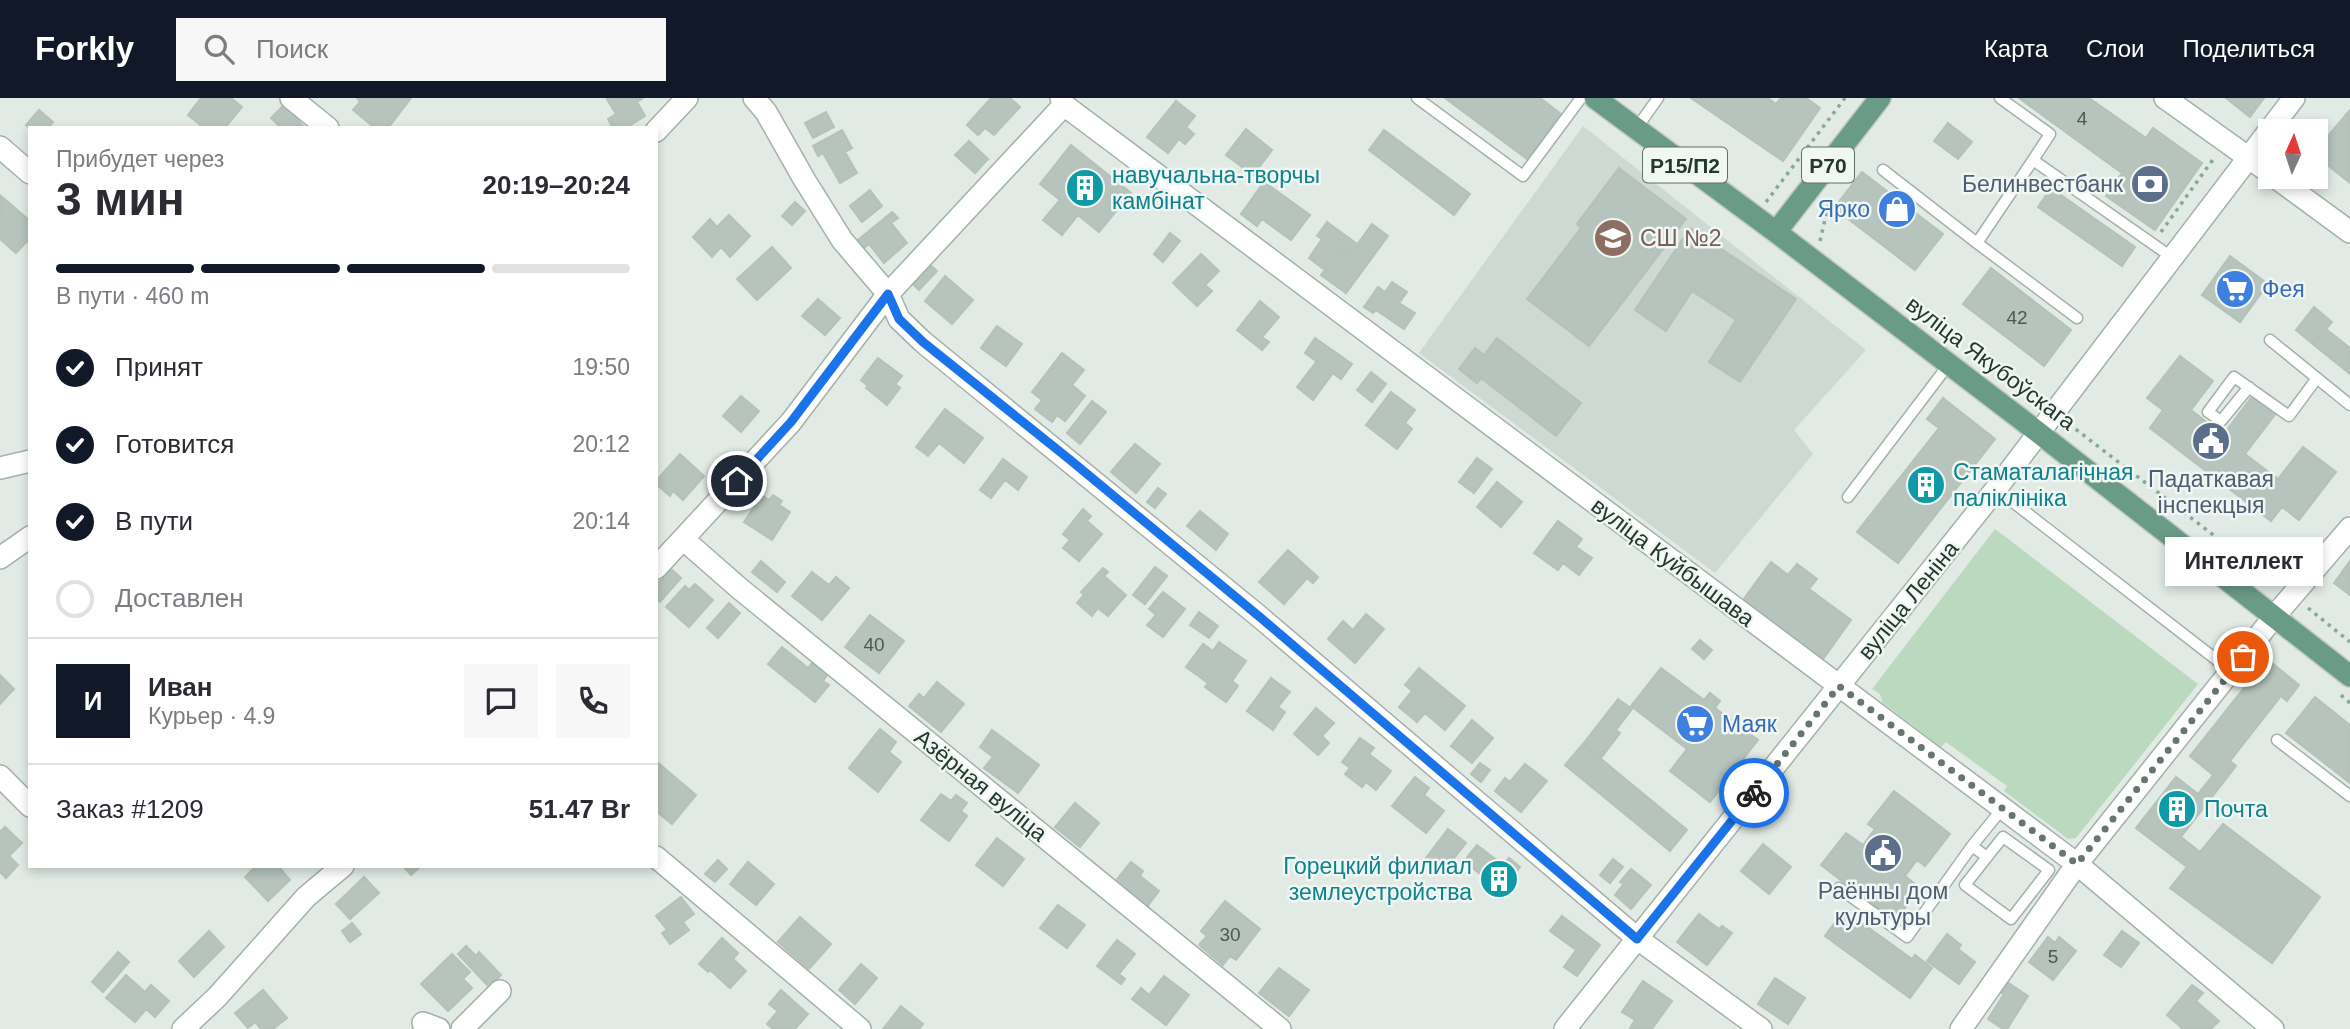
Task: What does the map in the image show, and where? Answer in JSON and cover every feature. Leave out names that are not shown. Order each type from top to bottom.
[{"type":"main road","name":"вуліца Якубоўскага","points":[[1595,98],[1949,364],[2350,676]]},
{"type":"main road","name":"Р70","points":[[1776,232],[1880,98]]},
{"type":"street","points":[[290,98],[325,126]]},
{"type":"street","points":[[658,129],[687,98]]},
{"type":"street","points":[[754,98],[766,112],[842,240],[888,294],[899,319],[923,342],[1250,609],[1637,939],[1761,1029]]},
{"type":"street","points":[[2165,98],[2258,164]]},
{"type":"street","name":"вуліца Леніна","points":[[1565,1029],[1996,489],[2294,98]]},
{"type":"street","points":[[658,566],[791,422],[888,294],[1062,102]]},
{"type":"street","name":"вуліца Куйбышава","points":[[1062,102],[2077,864],[2273,1029]]},
{"type":"street","points":[[0,147],[28,171]]},
{"type":"street","points":[[2291,189],[2350,232]]},
{"type":"street","points":[[0,468],[28,461]]},
{"type":"street","points":[[1961,1029],[2077,864],[2273,618],[2350,528]]},
{"type":"street","points":[[0,558],[28,538]]},
{"type":"street","name":"Азёрная вуліца","points":[[683,539],[750,597],[1280,1029]]},
{"type":"street","points":[[0,776],[28,804]]},
{"type":"street","points":[[658,859],[860,1029]]},
{"type":"street","points":[[183,1029],[217,997],[306,897],[341,868]]},
{"type":"street","points":[[463,1029],[500,991]]},
{"type":"lane","points":[[1417,98],[1523,176],[1581,98]]},
{"type":"lane","points":[[1636,129],[1658,98]]},
{"type":"lane","points":[[1977,243],[2050,135],[2000,98]]},
{"type":"lane","points":[[2033,160],[2173,258]]},
{"type":"lane","points":[[1883,170],[2077,318]]},
{"type":"lane","points":[[2270,340],[2350,405]]},
{"type":"lane","points":[[1848,497],[1949,364]]},
{"type":"lane","points":[[2249,387],[2289,416],[2317,378]]},
{"type":"lane","points":[[1996,489],[2231,671]]},
{"type":"lane","points":[[2277,740],[2350,796]]},
{"type":"lane","points":[[1839,888],[1907,937],[2002,809]]},
{"type":"lane","points":[[2003,836],[2049,870],[2011,919],[1965,885],[1987,857],[2003,836]]},
{"type":"lane","points":[[1972,846],[1987,857]]},
{"type":"path","points":[[1755,216],[1845,98]]},
{"type":"path","points":[[2152,244],[2215,156]]},
{"type":"path","points":[[2066,422],[2350,642]]},
{"type":"shaded area","name":"СШ №2","points":[[1583,126],[1866,350],[1794,430],[1813,454],[1715,573],[1419,353]]},
{"type":"green space","points":[[1995,529],[2198,684],[2076,838],[2068,839],[2004,791],[2007,786],[1946,742],[1941,747],[1883,703],[1880,694],[1872,689]]},
{"type":"building","points":[[201,98],[231,98],[242,107],[227,126],[202,126],[188,115]]},
{"type":"building","points":[[357,98],[411,98],[390,126],[373,126],[353,110],[360,102]]},
{"type":"building","points":[[643,98],[637,102],[645,116],[629,126],[612,126],[608,119],[616,114],[607,99]]},
{"type":"building","points":[[991,98],[1010,98],[1020,107],[994,135],[985,128],[978,135],[967,125]]},
{"type":"building","points":[[1445,98],[1540,98],[1561,114],[1527,159]]},
{"type":"building","points":[[1691,98],[1768,98],[1776,104],[1781,98],[1806,98],[1820,108],[1783,161]]},
{"type":"building","points":[[2019,98],[2089,98],[2146,138],[2122,173]]},
{"type":"building","points":[[2226,98],[2264,98],[2250,117]]},
{"type":"building","points":[[1176,101],[1195,116],[1186,127],[1194,134],[1185,144],[1179,139],[1168,153],[1147,137]]},
{"type":"building","points":[[284,105],[303,126],[279,126],[271,118]]},
{"type":"building","points":[[39,110],[53,122],[50,126],[26,125]]},
{"type":"building","points":[[2350,110],[2350,183],[2328,165],[2328,136]]},
{"type":"building","points":[[826,112],[834,127],[813,138],[805,123]]},
{"type":"building","points":[[1948,123],[1972,142],[1958,159],[1934,141]]},
{"type":"building","name":"Белинвестбанк","points":[[2153,128],[2202,163],[2155,230],[2106,196]]},
{"type":"building","points":[[1246,129],[1272,150],[1253,175],[1226,155]]},
{"type":"building","points":[[842,130],[852,148],[845,152],[857,173],[840,183],[823,153],[818,156],[813,146]]},
{"type":"building","points":[[1384,130],[1470,194],[1454,215],[1369,150]]},
{"type":"building","points":[[969,141],[988,159],[975,173],[955,155]]},
{"type":"building","name":"навучальна-творчы камбінат","points":[[1071,145],[1131,193],[1099,232],[1078,215],[1062,235],[1043,220],[1060,200],[1040,184]]},
{"type":"building","points":[[1619,168],[1686,219],[1589,346],[1527,299],[1581,228],[1577,224]]},
{"type":"building","points":[[1862,172],[1943,234],[1915,270],[1834,208]]},
{"type":"building","points":[[1264,182],[1310,215],[1291,240],[1262,219],[1257,226],[1241,214]]},
{"type":"building","points":[[2051,188],[2135,247],[2122,266],[2038,207]]},
{"type":"building","points":[[870,190],[882,206],[862,222],[850,206]]},
{"type":"building","points":[[1,196],[28,219],[28,240],[16,253],[0,239]]},
{"type":"building","points":[[795,202],[805,211],[792,225],[782,216]]},
{"type":"building","points":[[892,212],[898,218],[891,223],[907,243],[884,263],[869,244],[864,248],[858,240]]},
{"type":"building","points":[[729,215],[750,236],[730,257],[721,247],[712,257],[693,237],[710,219],[717,227]]},
{"type":"building","points":[[1327,222],[1357,244],[1349,256],[1340,249],[1325,270],[1309,258],[1322,239],[1317,236]]},
{"type":"building","points":[[1372,224],[1388,236],[1346,293],[1321,275],[1340,249],[1349,256]]},
{"type":"building","points":[[1690,228],[1796,299],[1740,382],[1709,362],[1736,320],[1692,291],[1666,331],[1635,310]]},
{"type":"building","points":[[1170,233],[1180,241],[1163,262],[1154,254]]},
{"type":"building","points":[[772,247],[791,268],[757,300],[737,279]]},
{"type":"building","points":[[1201,254],[1219,271],[1205,285],[1212,291],[1197,306],[1173,283]]},
{"type":"building","name":"Фея","points":[[2230,256],[2268,284],[2240,322],[2202,295]]},
{"type":"building","points":[[926,261],[937,271],[919,290],[909,280]]},
{"type":"building","points":[[1991,268],[2071,330],[2044,366],[1963,304]]},
{"type":"building","points":[[945,276],[973,300],[952,324],[925,301]]},
{"type":"building","points":[[1392,282],[1407,292],[1399,303],[1415,313],[1404,329],[1376,310],[1373,313],[1364,307],[1378,287],[1385,292]]},
{"type":"building","points":[[818,299],[840,318],[825,335],[802,316]]},
{"type":"building","points":[[1260,301],[1279,317],[1262,337],[1269,342],[1262,350],[1237,330]]},
{"type":"building","points":[[2314,307],[2332,322],[2313,344],[2296,330]]},
{"type":"building","points":[[997,326],[1022,344],[1006,366],[981,348]]},
{"type":"building","points":[[2326,329],[2350,348],[2350,374],[2313,344]]},
{"type":"building","points":[[1315,338],[1352,364],[1341,379],[1305,353]]},
{"type":"building","points":[[1497,338],[1581,403],[1556,436],[1481,378],[1477,383],[1459,369],[1475,348],[1484,355]]},
{"type":"building","points":[[1062,353],[1084,370],[1072,385],[1085,396],[1065,421],[1057,415],[1052,422],[1035,409],[1042,400],[1032,392]]},
{"type":"building","name":"Падаткавая інспекцыя","points":[[2180,356],[2213,381],[2191,410],[2223,435],[2254,394],[2277,412],[2245,454],[2278,479],[2303,447],[2336,472],[2299,520],[2282,507],[2271,521],[2150,428],[2163,410],[2147,398]]},
{"type":"building","points":[[878,358],[902,376],[895,384],[900,388],[887,405],[866,388],[868,386],[861,380]]},
{"type":"building","points":[[1317,361],[1333,373],[1313,400],[1297,387]]},
{"type":"building","points":[[1371,372],[1386,384],[1372,402],[1357,390]]},
{"type":"building","points":[[1391,392],[1415,410],[1405,423],[1412,429],[1397,449],[1366,425]]},
{"type":"building","points":[[741,396],[759,411],[741,432],[723,416]]},
{"type":"building","name":"Стаматалагічная паліклініка","points":[[1943,398],[1995,439],[1898,563],[1857,532],[1939,428],[1927,419]]},
{"type":"building","points":[[1092,401],[1106,412],[1080,444],[1067,433]]},
{"type":"building","points":[[945,409],[983,438],[964,463],[939,443],[928,456],[916,447]]},
{"type":"building","points":[[1135,444],[1160,464],[1136,493],[1111,472]]},
{"type":"building","points":[[680,454],[704,476],[683,500],[673,491],[670,496],[658,486],[658,479]]},
{"type":"building","points":[[1477,458],[1492,469],[1474,493],[1459,482]]},
{"type":"building","points":[[1003,459],[1027,477],[1018,490],[1005,480],[991,498],[980,490]]},
{"type":"building","points":[[1497,482],[1522,502],[1501,527],[1477,507]]},
{"type":"building","points":[[1158,488],[1166,494],[1155,508],[1147,502]]},
{"type":"building","points":[[762,495],[769,500],[773,495],[782,501],[779,505],[790,512],[772,540],[744,522]]},
{"type":"building","points":[[1083,509],[1091,516],[1087,521],[1102,534],[1079,561],[1063,548],[1070,540],[1063,534]]},
{"type":"building","points":[[1200,511],[1228,534],[1216,550],[1187,526]]},
{"type":"building","points":[[1558,521],[1582,539],[1576,547],[1592,558],[1579,575],[1563,563],[1558,570],[1534,553]]},
{"type":"building","points":[[1288,550],[1318,577],[1313,583],[1307,578],[1284,604],[1259,582]]},
{"type":"building","points":[[761,561],[785,582],[777,592],[752,572]]},
{"type":"building","points":[[2350,561],[2350,595],[2334,583]]},
{"type":"building","points":[[1771,562],[1788,575],[1797,564],[1817,579],[1809,589],[1851,620],[1823,659],[1743,600]]},
{"type":"building","points":[[1155,567],[1167,576],[1145,604],[1133,595]]},
{"type":"building","points":[[1103,568],[1108,572],[1104,576],[1126,595],[1108,616],[1098,608],[1092,616],[1077,603],[1084,595],[1081,592]]},
{"type":"building","points":[[671,569],[681,578],[660,602],[658,583]]},
{"type":"building","points":[[812,572],[829,585],[836,577],[849,588],[822,620],[792,596]]},
{"type":"building","points":[[695,584],[713,600],[689,627],[666,607],[685,586],[689,590]]},
{"type":"building","points":[[1163,592],[1185,609],[1163,637],[1147,625],[1156,615],[1149,609]]},
{"type":"building","points":[[729,603],[740,613],[718,638],[707,628]]},
{"type":"building","points":[[1199,612],[1218,626],[1209,638],[1190,625]]},
{"type":"building","points":[[1366,614],[1384,629],[1355,663],[1328,639],[1343,621],[1353,630]]},
{"type":"building","points":[[870,615],[904,641],[879,673],[845,647]]},
{"type":"building","points":[[1700,640],[1712,650],[1704,659],[1692,649]]},
{"type":"building","points":[[1219,642],[1246,661],[1232,681],[1238,686],[1226,702],[1205,687],[1208,683],[1186,667],[1203,644],[1213,651]]},
{"type":"building","points":[[782,647],[808,668],[812,663],[827,675],[823,681],[829,685],[815,702],[768,664]]},
{"type":"building","name":"Почта","points":[[2267,659],[2299,685],[2287,701],[2281,696],[2230,761],[2236,766],[2181,837],[2200,852],[2223,824],[2320,897],[2272,963],[2170,888],[2187,867],[2136,828],[2176,777],[2198,794],[2213,775],[2190,756]]},
{"type":"building","points":[[1419,668],[1465,706],[1445,730],[1425,713],[1417,722],[1399,707],[1412,691],[1405,685]]},
{"type":"building","name":"Маяк","points":[[1661,668],[1704,700],[1710,693],[1720,701],[1715,708],[1758,740],[1710,802],[1670,771],[1687,749],[1631,706]]},
{"type":"building","points":[[0,675],[14,689],[0,704]]},
{"type":"building","points":[[1271,678],[1290,692],[1278,707],[1285,712],[1273,730],[1247,711]]},
{"type":"building","points":[[937,682],[964,704],[941,732],[909,706],[919,694],[924,698]]},
{"type":"building","points":[[2315,697],[2350,725],[2350,783],[2286,733]]},
{"type":"building","points":[[1618,699],[1632,709],[1616,730],[1620,733],[1601,758],[1583,744]]},
{"type":"building","points":[[1316,708],[1334,723],[1322,736],[1329,743],[1318,755],[1294,734]]},
{"type":"building","points":[[1472,720],[1493,738],[1472,763],[1451,746]]},
{"type":"building","points":[[880,729],[896,742],[889,752],[901,762],[878,792],[849,768]]},
{"type":"building","points":[[992,730],[1039,765],[1018,793],[984,768],[993,757],[980,747]]},
{"type":"building","points":[[1360,738],[1374,748],[1369,754],[1391,771],[1376,790],[1366,782],[1362,787],[1345,774],[1350,768],[1342,762]]},
{"type":"building","points":[[1583,744],[1687,830],[1670,851],[1565,765]]},
{"type":"building","points":[[658,763],[696,795],[672,824],[658,813]]},
{"type":"building","points":[[1480,763],[1490,770],[1481,782],[1471,774]]},
{"type":"building","points":[[1525,764],[1547,781],[1521,812],[1495,791],[1505,778],[1510,782]]},
{"type":"building","points":[[1415,777],[1429,788],[1424,795],[1444,811],[1426,833],[1392,806]]},
{"type":"building","name":"Раённы дом культуры","points":[[1894,791],[1950,834],[1925,866],[1917,860],[1905,876],[1920,888],[1895,921],[1821,865],[1846,833],[1863,845],[1875,829],[1868,824]]},
{"type":"building","points":[[941,794],[951,801],[956,795],[967,803],[961,811],[967,816],[949,841],[921,820]]},
{"type":"building","points":[[1075,803],[1099,823],[1080,847],[1055,827]]},
{"type":"building","points":[[5,827],[22,843],[9,856],[18,865],[6,878],[0,872],[0,832]]},
{"type":"building","points":[[1448,829],[1466,843],[1443,872],[1426,858]]},
{"type":"building","points":[[997,838],[1024,859],[1003,886],[976,865]]},
{"type":"building","points":[[1763,844],[1791,867],[1769,894],[1741,871]]},
{"type":"building","name":"Горецкий филиал землеустройства","points":[[1477,845],[1503,865],[1509,858],[1520,867],[1501,891],[1464,861]]},
{"type":"building","points":[[1613,859],[1623,867],[1610,883],[1600,875]]},
{"type":"building","points":[[718,860],[727,869],[715,882],[705,874]]},
{"type":"building","points":[[748,862],[774,884],[756,905],[730,884]]},
{"type":"building","points":[[1131,862],[1143,871],[1140,876],[1159,891],[1147,907],[1113,884]]},
{"type":"building","points":[[254,868],[280,868],[290,880],[268,901],[245,877]]},
{"type":"building","points":[[405,868],[419,868],[411,875]]},
{"type":"building","points":[[1631,869],[1651,885],[1631,909],[1615,895],[1624,884],[1620,882]]},
{"type":"building","points":[[364,877],[379,893],[350,919],[336,904]]},
{"type":"building","points":[[681,897],[694,914],[683,922],[689,930],[670,944],[662,933],[667,930],[656,916]]},
{"type":"building","points":[[1225,901],[1260,929],[1236,960],[1230,956],[1223,965],[1199,945],[1207,936],[1201,931]]},
{"type":"building","points":[[1058,905],[1085,925],[1067,948],[1040,928]]},
{"type":"building","points":[[1844,910],[1912,959],[1915,955],[1932,968],[1910,998],[1825,936]]},
{"type":"building","points":[[1699,914],[1719,929],[1722,926],[1732,933],[1707,965],[1677,942]]},
{"type":"building","points":[[1562,916],[1600,945],[1577,976],[1564,967],[1576,950],[1550,931]]},
{"type":"building","points":[[800,917],[831,944],[809,969],[778,942]]},
{"type":"building","points":[[352,923],[361,934],[350,942],[342,931]]},
{"type":"building","points":[[209,931],[224,947],[194,977],[179,961]]},
{"type":"building","points":[[2122,931],[2139,943],[2121,967],[2104,955]]},
{"type":"building","points":[[1947,934],[1961,945],[1958,949],[1975,962],[1959,984],[1927,961]]},
{"type":"building","points":[[2048,937],[2055,943],[2059,937],[2076,951],[2053,980],[2029,962]]},
{"type":"building","points":[[722,938],[738,953],[733,959],[746,971],[730,988],[699,964]]},
{"type":"building","points":[[1117,940],[1135,954],[1119,974],[1125,979],[1121,984],[1097,966]]},
{"type":"building","points":[[466,946],[476,956],[479,952],[501,975],[489,987],[458,954]]},
{"type":"building","points":[[118,952],[129,962],[103,992],[92,982]]},
{"type":"building","points":[[452,954],[470,972],[463,979],[472,988],[448,1011],[421,984]]},
{"type":"building","points":[[861,964],[877,978],[855,1004],[839,990]]},
{"type":"building","points":[[1279,968],[1309,990],[1289,1016],[1259,993]]},
{"type":"building","points":[[126,975],[145,992],[151,985],[169,1001],[155,1017],[146,1009],[135,1022],[106,998]]},
{"type":"building","points":[[1164,976],[1189,995],[1166,1025],[1132,999],[1141,988],[1149,995]]},
{"type":"building","points":[[1775,978],[1805,998],[1788,1024],[1758,1004]]},
{"type":"building","points":[[1643,981],[1672,1001],[1652,1029],[1632,1029],[1630,1028],[1635,1020],[1622,1012]]},
{"type":"building","points":[[2007,982],[2028,996],[2007,1029],[2003,1029],[1988,1019],[2004,994],[2000,992]]},
{"type":"building","points":[[2192,985],[2203,993],[2196,1001],[2219,1021],[2211,1029],[2183,1029],[2167,1015]]},
{"type":"building","points":[[263,990],[287,1018],[273,1029],[261,1029],[255,1022],[248,1028],[235,1013]]},
{"type":"building","points":[[781,990],[808,1014],[795,1029],[773,1029],[767,1024],[778,1011],[769,1004]]},
{"type":"building","points":[[901,1006],[923,1024],[919,1029],[883,1029]]},
{"type":"way so far","points":[[1754,793],[1839,686],[2077,864],[2243,657]]},
{"type":"place","name":"Белинвестбанк","points":[[2150,184]]},
{"type":"place","name":"навучальна-творчы камбінат","points":[[1085,188]]},
{"type":"place","name":"Ярко","points":[[1897,209]]},
{"type":"place","name":"СШ №2","points":[[1613,238]]},
{"type":"place","name":"Фея","points":[[2235,289]]},
{"type":"place","name":"Падаткавая інспекцыя","points":[[2211,441]]},
{"type":"place","name":"Стаматалагічная паліклініка","points":[[1926,485]]},
{"type":"place","name":"Интеллект","points":[[2243,657]]},
{"type":"place","name":"Маяк","points":[[1695,724]]},
{"type":"place","name":"Почта","points":[[2177,809]]},
{"type":"place","name":"Раённы дом культуры","points":[[1883,853]]},
{"type":"place","name":"Горецкий филиал землеустройства","points":[[1499,879]]},
{"type":"route","points":[[737,481],[791,422],[888,294],[899,319],[923,342],[1261,618],[1637,939],[1754,793]]}]
